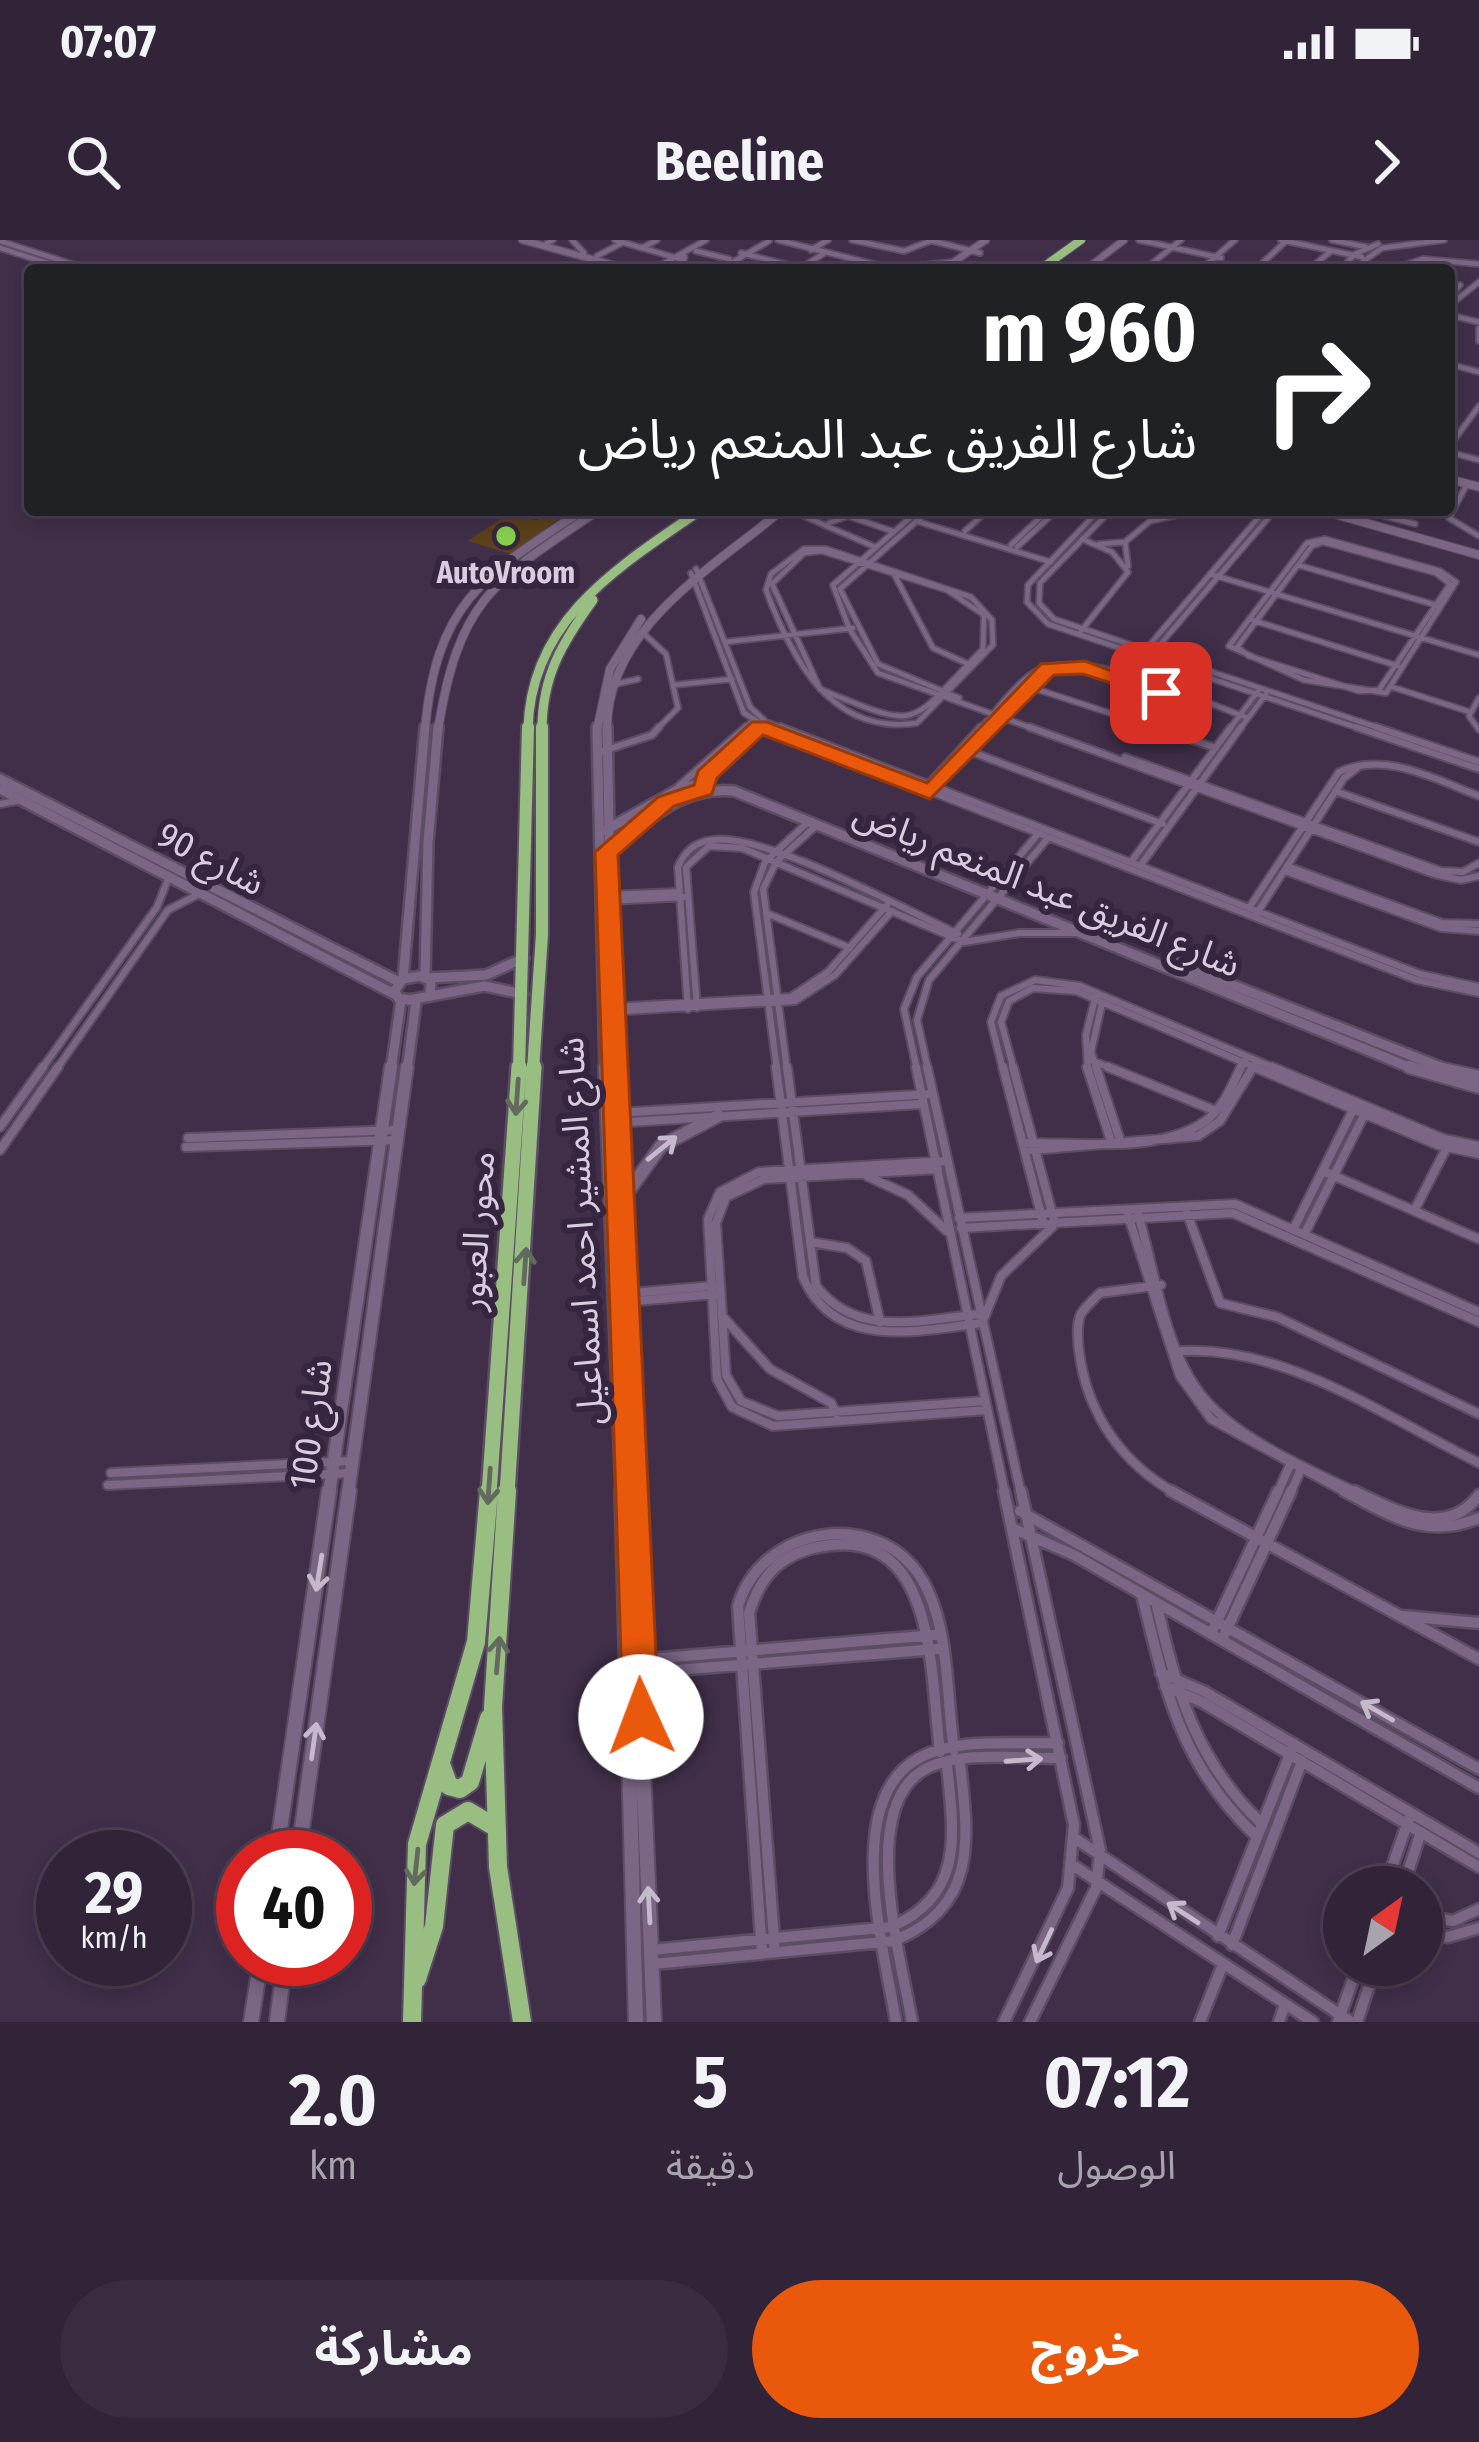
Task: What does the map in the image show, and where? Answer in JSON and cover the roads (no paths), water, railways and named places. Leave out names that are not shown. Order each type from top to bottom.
[{"type":"highway","points":[[1047,264],[1081,240]]},
{"type":"highway","points":[[1058,264],[1091,240]]},
{"type":"highway","name":"محور العبور","points":[[412,2022],[417,1852],[478,1640],[523,994],[528,707],[539,660],[582,598],[693,516]]},
{"type":"highway","name":"محور العبور","points":[[522,2022],[495,1827],[493,1707],[533,1117],[542,934],[544,686],[555,652],[586,607],[707,516]]},
{"type":"highway","points":[[441,1764],[448,1786],[460,1789],[470,1782],[493,1707]]},
{"type":"highway","points":[[415,1984],[434,1926],[446,1826],[468,1811],[495,1827]]},
{"type":"street","points":[[522,240],[610,264]]},
{"type":"street","points":[[572,240],[584,253]]},
{"type":"street","points":[[640,247],[654,240]]},
{"type":"street","points":[[670,264],[706,240]]},
{"type":"street","points":[[664,264],[715,240]]},
{"type":"street","points":[[696,251],[729,260],[766,240],[865,264],[889,249]]},
{"type":"street","points":[[778,240],[865,264]]},
{"type":"street","points":[[809,249],[824,240]]},
{"type":"street","points":[[852,240],[914,250],[931,240]]},
{"type":"street","points":[[861,240],[906,249],[931,240],[977,251]]},
{"type":"street","points":[[977,251],[986,240]]},
{"type":"street","points":[[957,264],[998,240]]},
{"type":"street","points":[[1097,264],[1131,240],[1219,256]]},
{"type":"street","points":[[1150,240],[1176,247]]},
{"type":"street","points":[[1210,264],[1238,240]]},
{"type":"street","points":[[1287,240],[1355,255]]},
{"type":"street","points":[[1287,240],[1364,257]]},
{"type":"street","points":[[1261,264],[1287,240]]},
{"type":"street","points":[[1332,240],[1368,248]]},
{"type":"street","points":[[1346,264],[1368,248],[1444,240]]},
{"type":"street","points":[[544,241],[627,264]]},
{"type":"street","points":[[597,256],[619,241],[679,258]]},
{"type":"street","points":[[1357,264],[1402,242]]},
{"type":"street","points":[[1402,242],[1430,264]]},
{"type":"street","points":[[0,245],[52,264]]},
{"type":"street","points":[[0,245],[68,264]]},
{"type":"street","points":[[1309,264],[1321,248]]},
{"type":"street","points":[[1314,264],[1334,251]]},
{"type":"street","points":[[742,254],[771,264]]},
{"type":"street","points":[[730,264],[742,254]]},
{"type":"street","points":[[808,264],[823,254]]},
{"type":"street","points":[[679,258],[680,264]]},
{"type":"street","points":[[1412,264],[1424,260],[1479,265]]},
{"type":"street","points":[[1455,280],[1479,281]]},
{"type":"street","points":[[1455,299],[1479,281]]},
{"type":"street","points":[[1455,292],[1464,283]]},
{"type":"street","points":[[1479,325],[1479,341]]},
{"type":"street","points":[[1455,441],[1479,406]]},
{"type":"street","points":[[1455,479],[1479,485]]},
{"type":"street","points":[[1455,501],[1467,484]]},
{"type":"street","name":"شارع 100","points":[[302,1830],[352,1467],[389,1135],[433,659],[454,614],[489,575],[573,516]]},
{"type":"street","points":[[430,994],[433,986],[426,978],[437,754],[448,658],[472,610],[511,570],[590,516]]},
{"type":"street","name":"شارع المشير احمد اسماعيل","points":[[622,1298],[606,1010],[603,685],[638,632],[695,574],[774,516]]},
{"type":"street","points":[[804,516],[829,523],[848,538],[875,547]]},
{"type":"street","points":[[829,523],[848,516],[893,532]]},
{"type":"street","points":[[964,531],[981,516]]},
{"type":"street","points":[[1014,546],[1046,516]]},
{"type":"street","points":[[1094,516],[1054,561],[1037,598],[1048,614],[1145,656]]},
{"type":"street","points":[[1105,516],[1028,585],[1026,596],[1035,614],[1066,633],[1479,765]]},
{"type":"street","points":[[1098,544],[1125,542],[1150,521],[1173,516]]},
{"type":"street","points":[[1216,573],[1260,516]]},
{"type":"street","points":[[1145,656],[1269,516]]},
{"type":"street","points":[[1344,516],[1479,553]]},
{"type":"street","points":[[1372,516],[1392,528]]},
{"type":"street","points":[[1378,516],[1415,524]]},
{"type":"street","points":[[1453,516],[1457,526],[1479,536]]},
{"type":"street","points":[[915,517],[1054,561]]},
{"type":"street","points":[[862,562],[915,517]]},
{"type":"street","points":[[915,517],[1054,561]]},
{"type":"street","points":[[915,517],[832,585],[878,673],[1450,879],[1479,876]]},
{"type":"street","points":[[1082,539],[1098,544],[1127,566]]},
{"type":"street","points":[[1392,687],[1457,585],[1450,576],[1318,540],[1229,638],[1231,650],[1365,696],[1392,687],[1470,712],[1479,731]]},
{"type":"street","points":[[1081,631],[1119,588],[1127,566],[1125,542]]},
{"type":"street","points":[[862,562],[968,600],[984,615],[986,642],[968,664],[943,695],[923,720],[903,726],[838,705],[813,691],[766,590],[771,574],[809,548],[862,562],[962,593],[988,614],[995,627],[993,645],[943,695]]},
{"type":"street","points":[[1295,563],[1441,605]]},
{"type":"street","points":[[1216,573],[1479,653]]},
{"type":"street","points":[[695,574],[757,722],[1417,980],[1479,990]]},
{"type":"street","points":[[894,574],[933,648],[968,664]]},
{"type":"street","points":[[902,590],[918,582]]},
{"type":"street","points":[[1247,619],[1402,668]]},
{"type":"street","points":[[721,640],[851,626]]},
{"type":"street","points":[[601,751],[641,740],[669,722],[678,708],[666,654],[638,632]]},
{"type":"street","name":"شارع المشير احمد اسماعيل","points":[[606,1010],[608,898],[601,751],[612,686],[638,632]]},
{"type":"street","points":[[929,789],[1027,682],[1048,669],[1066,666],[1124,679],[1243,719]]},
{"type":"street","points":[[1277,667],[1364,692],[1379,691],[1402,668]]},
{"type":"street","points":[[674,685],[735,678]]},
{"type":"street","points":[[612,686],[638,679]]},
{"type":"street","points":[[1027,682],[1216,748]]},
{"type":"street","points":[[1133,867],[1261,694]]},
{"type":"street","points":[[1470,712],[1479,698]]},
{"type":"street","points":[[425,719],[434,716],[440,721]]},
{"type":"street","points":[[1194,785],[1216,748],[1243,719]]},
{"type":"street","points":[[703,785],[757,722]]},
{"type":"street","points":[[672,792],[757,722]]},
{"type":"street","points":[[967,749],[1166,823]]},
{"type":"street","points":[[422,752],[428,757],[437,754]]},
{"type":"street","points":[[1247,911],[1332,790],[1352,770],[1376,767],[1479,798]]},
{"type":"street","name":"شارع 90","points":[[0,779],[127,841],[366,976]]},
{"type":"street","name":"شارع الفريق عبد المنعم رياض","points":[[703,785],[743,794],[1431,1066],[1479,1077]]},
{"type":"street","name":"شارع الفريق عبد المنعم رياض","points":[[606,830],[630,822],[672,792],[703,785],[743,786],[1429,1075],[1479,1087]]},
{"type":"street","points":[[929,789],[1133,867]]},
{"type":"street","points":[[1332,790],[1479,842]]},
{"type":"street","name":"شارع الفريق عبد المنعم رياض","points":[[607,852],[672,792]]},
{"type":"street","name":"شارع 90","points":[[2,796],[21,800],[199,894],[403,992]]},
{"type":"street","points":[[813,822],[774,858],[754,886],[796,1173],[822,1297],[842,1314],[880,1322],[968,1320]]},
{"type":"street","points":[[1308,826],[1441,871],[1463,872],[1479,863]]},
{"type":"street","points":[[1256,915],[1308,826]]},
{"type":"street","points":[[1004,2022],[1058,1916],[1074,1866],[1076,1839],[935,1166],[917,1009],[929,980],[958,937],[1043,836]]},
{"type":"street","points":[[692,1006],[684,895],[688,861],[706,847],[733,845],[774,858],[958,937],[1087,934]]},
{"type":"street","points":[[773,1002],[764,882],[774,858]]},
{"type":"street","points":[[1286,868],[1441,928],[1479,928]]},
{"type":"street","points":[[0,1127],[157,908],[169,877]]},
{"type":"street","points":[[0,1150],[168,910],[199,894]]},
{"type":"street","points":[[608,898],[684,895]]},
{"type":"street","points":[[157,908],[168,910]]},
{"type":"street","points":[[606,1010],[773,1002],[830,980],[890,908]]},
{"type":"street","points":[[773,1002],[814,984],[890,908]]},
{"type":"street","points":[[766,913],[850,948]]},
{"type":"street","points":[[403,992],[426,978],[486,975],[524,958]]},
{"type":"street","points":[[403,992],[430,994],[473,984],[523,994]]},
{"type":"street","points":[[1042,1218],[1002,1030],[1004,1007],[1023,991],[1044,986],[1100,998],[1451,1146],[1479,1150]]},
{"type":"street","points":[[1100,998],[1088,1059],[1116,1141]]},
{"type":"street","points":[[1088,1059],[1220,1113]]},
{"type":"street","points":[[1029,1147],[1188,1139],[1206,1132],[1250,1061]]},
{"type":"street","points":[[35,1077],[48,1080]]},
{"type":"street","points":[[610,1118],[927,1099]]},
{"type":"street","points":[[927,1099],[947,1165],[1100,1850],[1097,1882],[1030,2022]]},
{"type":"street","points":[[1293,1231],[1355,1106]]},
{"type":"street","points":[[610,1118],[718,1116],[787,1107]]},
{"type":"street","points":[[1304,1236],[1366,1111]]},
{"type":"street","points":[[623,1198],[661,1146],[718,1116]]},
{"type":"street","name":"شارع المشير احمد اسماعيل","points":[[610,1118],[623,1198],[636,2022]]},
{"type":"street","points":[[187,1143],[389,1135]]},
{"type":"street","name":"شارع 100","points":[[280,1830],[389,1135]]},
{"type":"street","points":[[1414,1211],[1451,1146]]},
{"type":"street","points":[[1029,1147],[1054,1217]]},
{"type":"street","points":[[796,1173],[860,1174],[947,1165]]},
{"type":"street","points":[[935,1166],[738,1179],[714,1200],[708,1219],[716,1290],[717,1379],[732,1407],[773,1426],[986,1406]]},
{"type":"street","points":[[1323,1171],[1479,1239]]},
{"type":"street","points":[[796,1173],[802,1277],[822,1313],[866,1331],[981,1318]]},
{"type":"street","points":[[860,1174],[908,1195],[950,1234]]},
{"type":"street","points":[[960,1223],[1235,1204],[1479,1312]]},
{"type":"street","points":[[1133,1212],[1242,1215],[1293,1231]]},
{"type":"street","points":[[1133,1212],[1190,1395],[1224,1429],[1414,1517],[1452,1518],[1479,1495]]},
{"type":"street","points":[[1187,1214],[1220,1303],[1277,1317],[1479,1414]]},
{"type":"street","points":[[981,1318],[1000,1274],[1054,1217]]},
{"type":"street","points":[[1304,1236],[1479,1322]]},
{"type":"street","points":[[810,1242],[849,1245],[862,1253],[880,1322]]},
{"type":"street","points":[[1156,1285],[1193,1382],[1208,1404],[1297,1463],[1409,1526],[1443,1531],[1479,1518]]},
{"type":"street","points":[[1156,1285],[1100,1293],[1079,1317],[1079,1344],[1102,1429],[1118,1454],[1142,1475],[1479,1660]]},
{"type":"street","points":[[622,1298],[716,1290]]},
{"type":"street","points":[[716,1290],[723,1316],[727,1375],[741,1401],[778,1417],[837,1417]]},
{"type":"street","points":[[723,1316],[759,1359],[831,1403],[837,1417]]},
{"type":"street","points":[[1182,1351],[1226,1349],[1268,1359],[1479,1463]]},
{"type":"street","points":[[1216,1637],[1297,1463]]},
{"type":"street","points":[[110,1479],[352,1467]]},
{"type":"street","points":[[1008,1508],[1024,1512],[1475,1766]]},
{"type":"street","points":[[1012,1528],[1028,1532],[1142,1594],[1479,1788]]},
{"type":"street","points":[[768,1946],[745,1658],[754,1583],[778,1559],[799,1547],[855,1547],[894,1562],[913,1586],[929,1636],[940,1752]]},
{"type":"street","points":[[1142,1594],[1169,1681],[1423,1827],[1479,1853]]},
{"type":"street","points":[[1156,1602],[1176,1730],[1198,1777],[1260,1830]]},
{"type":"street","points":[[1394,1614],[1479,1623]]},
{"type":"street","points":[[745,1658],[929,1636]]},
{"type":"street","points":[[632,1667],[931,1649]]},
{"type":"street","points":[[931,1649],[954,1750]]},
{"type":"street","name":"شارع المشير احمد اسماعيل","points":[[632,1667],[654,2022]]},
{"type":"street","points":[[896,2022],[873,1838],[878,1802],[896,1773],[940,1752],[1058,1743]]},
{"type":"street","points":[[1218,1936],[1260,1830],[1298,1753]]},
{"type":"street","points":[[1232,1945],[1298,1753]]},
{"type":"street","points":[[912,2022],[887,1847],[891,1809],[911,1777],[953,1764],[1061,1757]]},
{"type":"street","points":[[651,1957],[885,1942],[917,1933],[944,1910],[959,1861],[953,1764]]},
{"type":"street","points":[[1392,1866],[1409,1819]]},
{"type":"street","points":[[1423,1827],[1479,1867]]},
{"type":"street","points":[[1409,1866],[1423,1827]]},
{"type":"street","points":[[1076,1839],[1100,1850],[1218,1936],[1347,2020]]},
{"type":"street","points":[[768,1946],[898,1925],[934,1900],[959,1861]]},
{"type":"street","points":[[1074,1866],[1286,2004],[1296,2017],[1313,2022]]},
{"type":"street","points":[[1443,1919],[1453,1921],[1479,1909]]},
{"type":"street","points":[[1443,1936],[1479,1928]]},
{"type":"street","points":[[1200,2022],[1223,1964]]},
{"type":"street","points":[[251,2022],[257,1986]]},
{"type":"street","points":[[277,2022],[282,1986]]},
{"type":"street","points":[[1347,2020],[1354,1986]]},
{"type":"street","points":[[1347,2020],[1365,1986]]},
{"type":"street","points":[[1279,2022],[1286,2004]]},
{"type":"place","name":"AutoVroom","points":[[506,536]]}]
